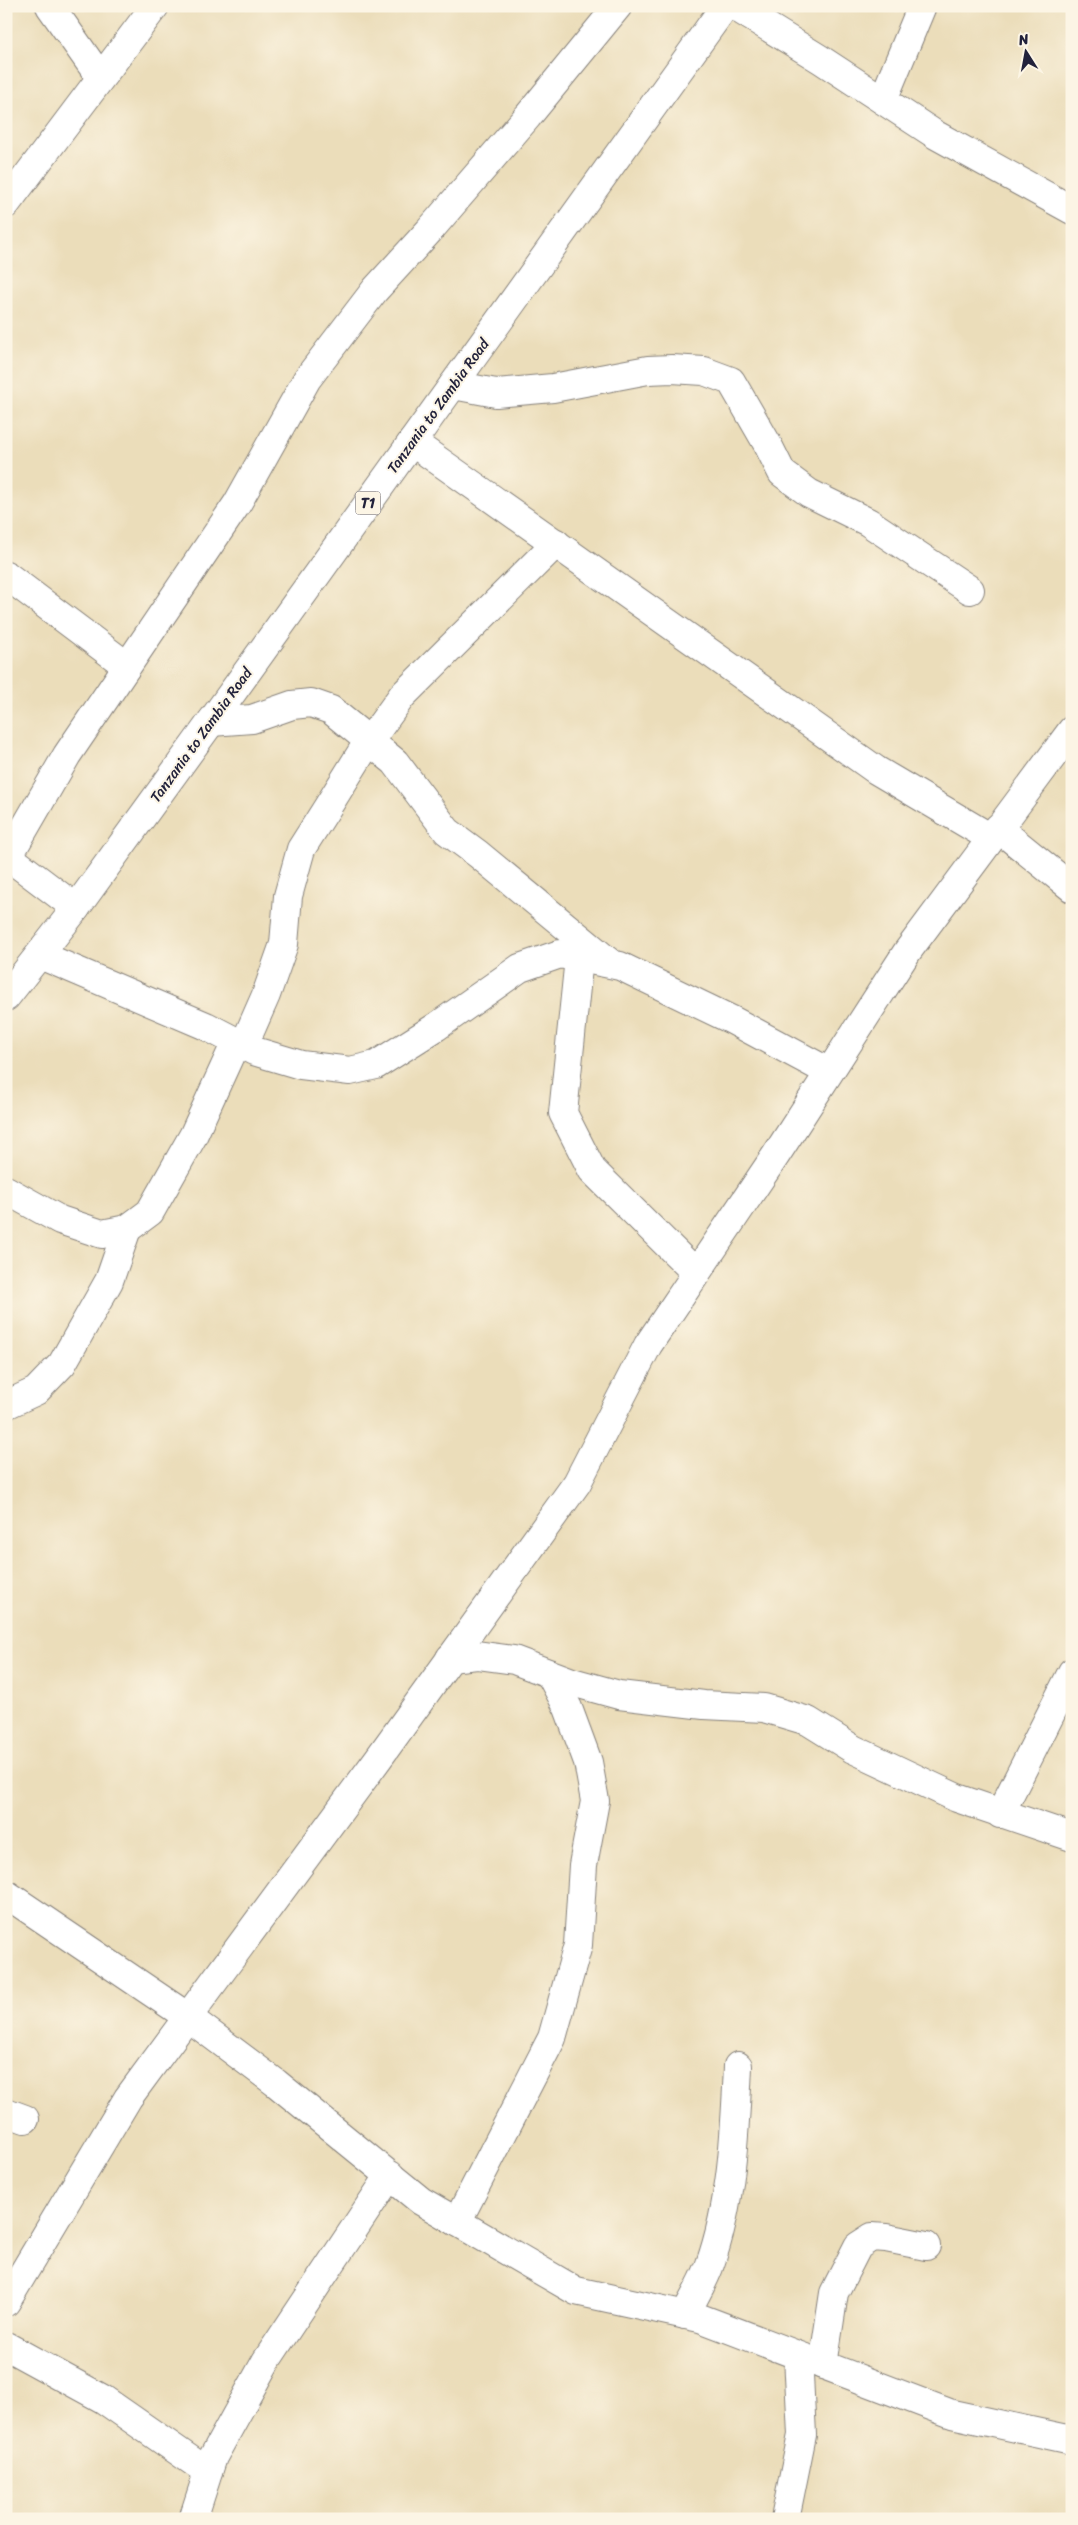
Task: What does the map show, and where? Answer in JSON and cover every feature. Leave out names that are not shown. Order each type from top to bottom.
[{"type":"main road","points":[[50,6],[100,77]]},
{"type":"main road","points":[[6,204],[155,6]]},
{"type":"main road","points":[[76,908],[7,856],[67,755],[237,504],[307,379],[374,290],[429,231],[528,116],[618,6]]},
{"type":"main road","name":"Tanzania to Zambia Road","points":[[6,998],[76,908],[211,722],[725,6]]},
{"type":"main road","points":[[734,6],[936,135],[1072,210]]},
{"type":"main road","points":[[883,100],[922,6]]},
{"type":"main road","points":[[453,385],[496,393],[553,388],[648,370],[672,369],[704,371],[731,381],[782,473],[808,494],[868,522],[970,590]]},
{"type":"main road","points":[[412,442],[876,770],[995,833],[1072,888]]},
{"type":"main road","points":[[6,1190],[60,1220],[102,1234],[127,1229],[150,1212],[193,1136],[266,995],[284,944],[288,896],[301,848],[370,741],[402,696],[556,543]]},
{"type":"main road","points":[[6,575],[128,666]]},
{"type":"main road","points":[[211,722],[252,719],[292,705],[311,703],[331,710],[395,762],[447,831],[478,854],[612,964]]},
{"type":"main road","points":[[6,2302],[128,2098],[577,1483],[648,1345],[907,952],[1072,730]]},
{"type":"main road","points":[[40,955],[206,1026],[240,1044],[301,1065],[350,1070],[376,1065],[436,1027],[520,968],[560,954],[620,966],[732,1020],[829,1072]]},
{"type":"main road","points":[[579,958],[563,1113],[592,1170],[696,1273]]},
{"type":"main road","points":[[6,1405],[36,1390],[62,1364],[109,1281],[127,1229]]},
{"type":"main road","points":[[450,1658],[477,1655],[514,1660],[550,1674],[619,1695],[704,1705],[764,1708],[808,1721],[853,1749],[956,1798],[1072,1838]]},
{"type":"main road","points":[[1000,1814],[1072,1672]]},
{"type":"main road","points":[[457,2222],[552,2038],[578,1945],[583,1865],[595,1800],[588,1762],[568,1708],[550,1674]]},
{"type":"main road","points":[[6,1894],[188,2016],[276,2083],[422,2201],[576,2291],[700,2318],[952,2414],[1072,2440]]},
{"type":"main road","points":[[685,2315],[709,2268],[724,2211],[734,2148],[738,2066]]},
{"type":"main road","points":[[193,2519],[213,2456],[266,2361],[390,2175]]},
{"type":"main road","points":[[824,2366],[834,2293],[858,2246],[872,2237],[926,2246]]},
{"type":"main road","points":[[6,2346],[103,2399],[208,2472]]},
{"type":"main road","points":[[785,2519],[802,2435],[798,2356]]}]
